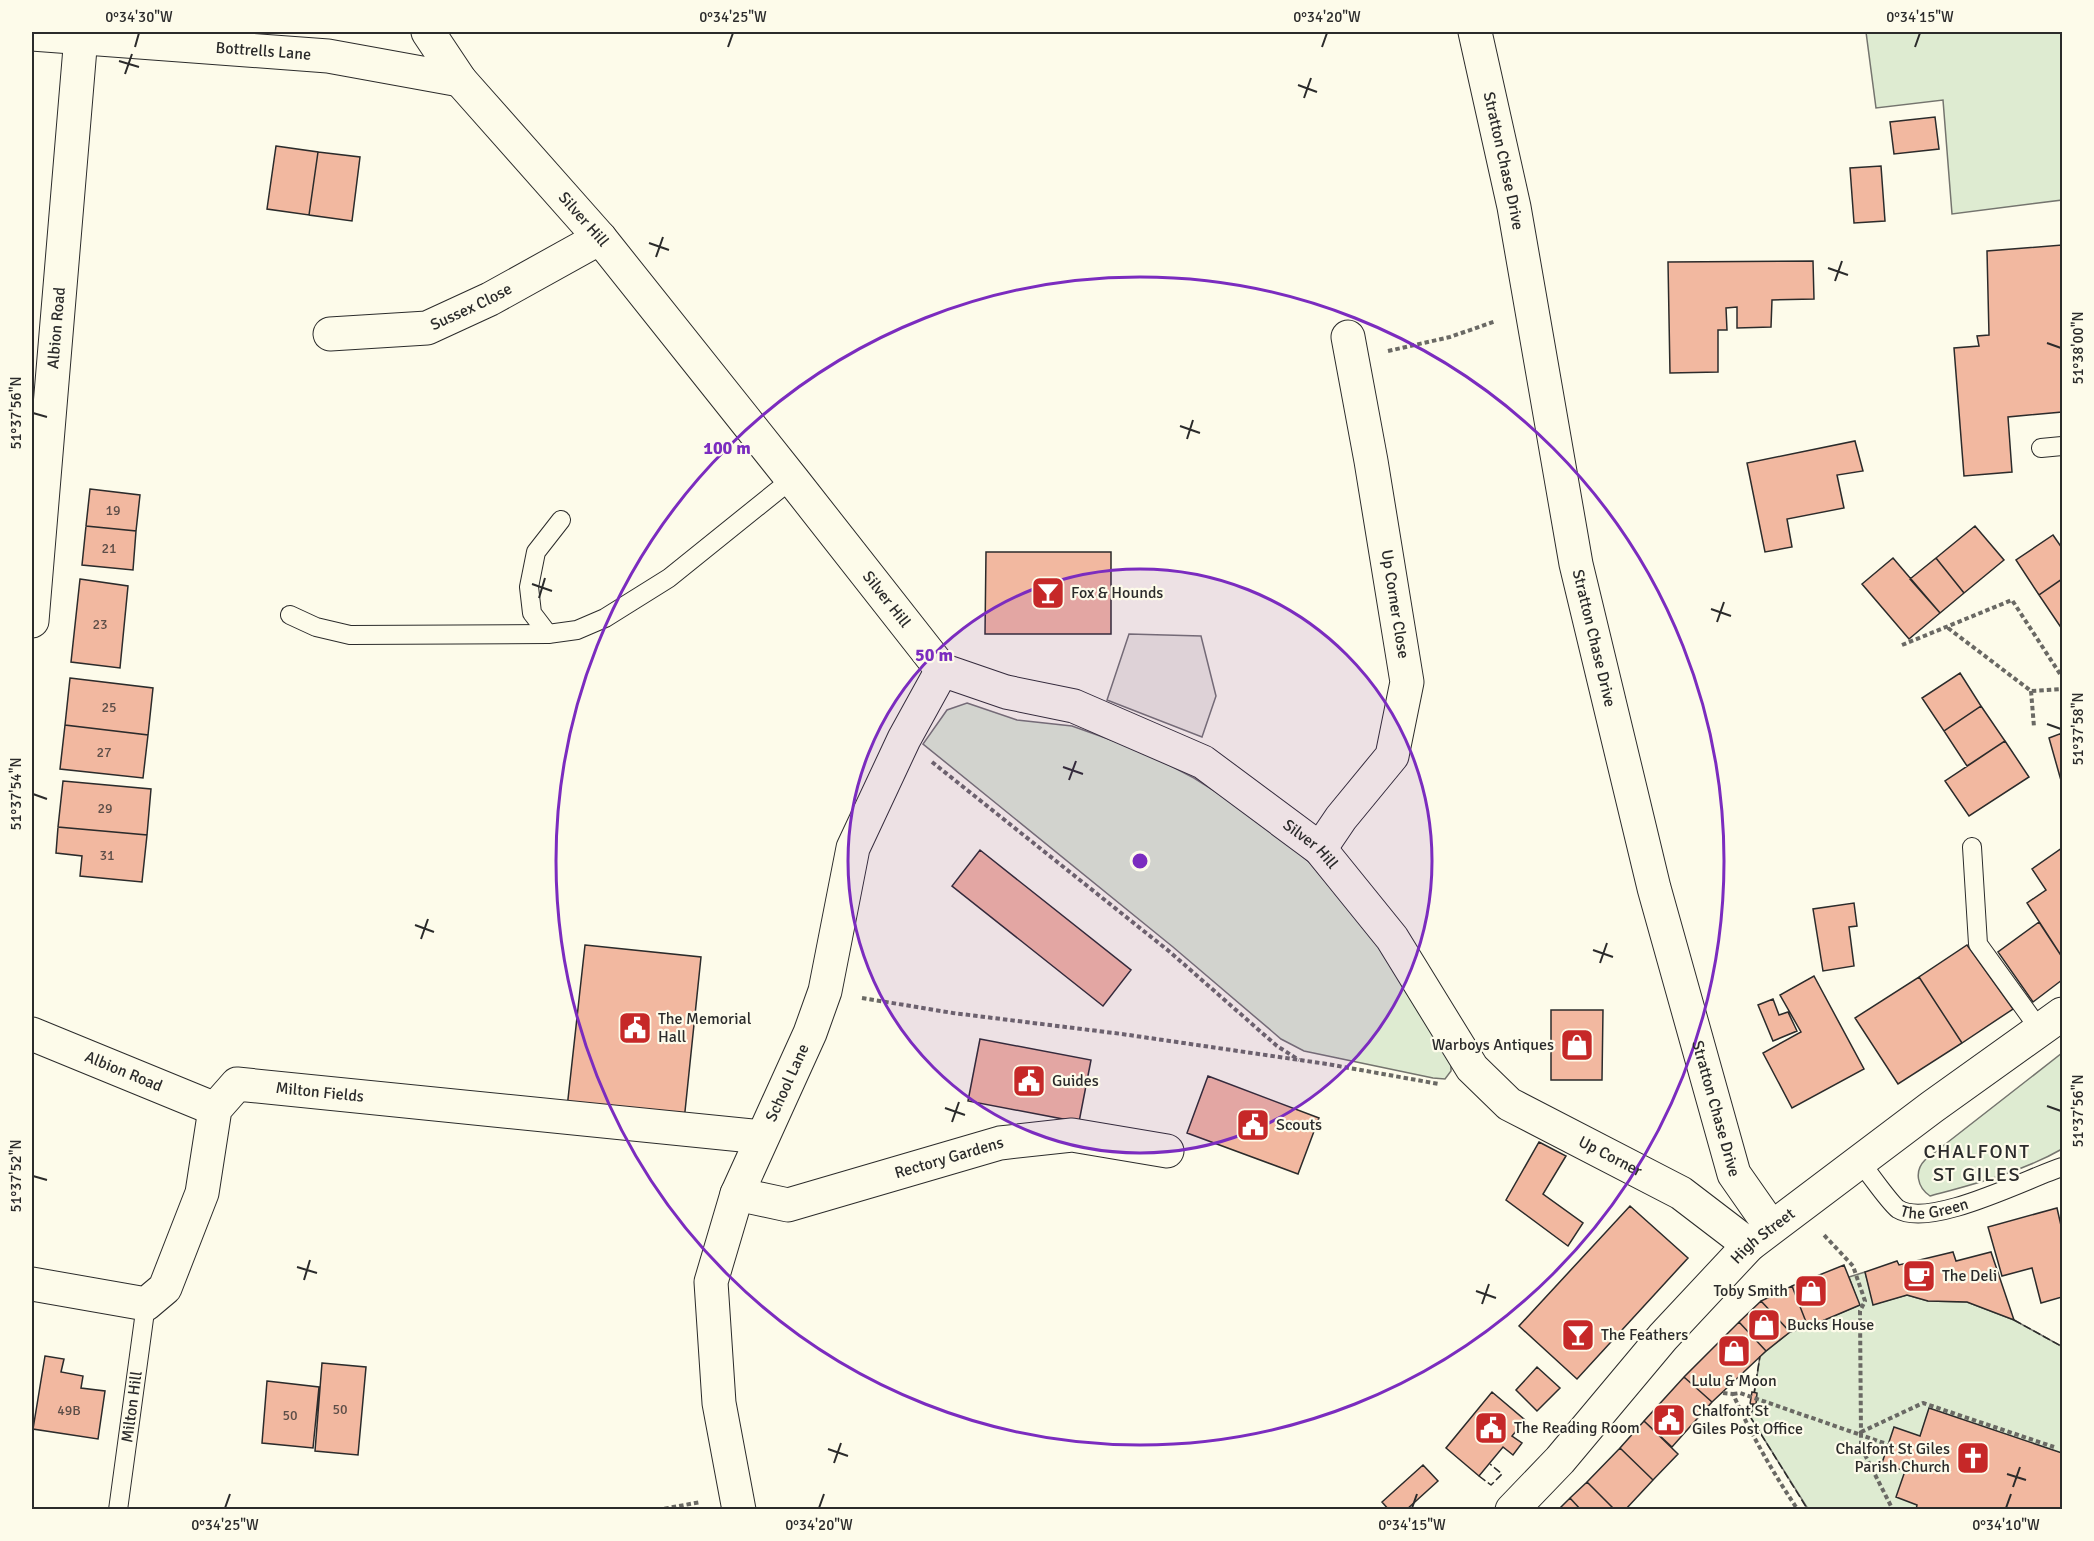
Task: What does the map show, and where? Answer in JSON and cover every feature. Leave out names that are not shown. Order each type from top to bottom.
[{"type":"street","name":"Silver Hill","points":[[428,32],[460,80],[600,238],[942,670],[1006,692],[1074,706],[1203,762],[1320,849],[1392,938],[1472,1068]]},
{"type":"street","name":"Stratton Chase Drive","points":[[1475,32],[1514,207],[1576,564],[1654,888],[1734,1174],[1760,1236]]},
{"type":"street","name":"Bottrells Lane","points":[[32,34],[328,56],[460,80]]},
{"type":"street","name":"Albion Road","points":[[32,621],[81,36]]},
{"type":"street","name":"Sussex Close","points":[[330,334],[427,328],[490,299],[600,238]]},
{"type":"street","name":"Up Corner Close","points":[[1320,849],[1341,818],[1392,756],[1407,682],[1350,348]]},
{"type":"street","name":"School Lane","points":[[738,1503],[719,1403],[711,1282],[737,1194],[810,1033],[825,991],[853,848],[904,739],[942,670]]},
{"type":"street","name":"High Street","points":[[1512,1509],[1560,1460],[1663,1336],[1760,1236],[1932,1107],[2051,1022]]},
{"type":"street","name":"Albion Road","points":[[32,1034],[215,1109]]},
{"type":"street","name":"Up Corner","points":[[1472,1068],[1509,1104],[1760,1236]]},
{"type":"street","name":"Milton Fields","points":[[215,1109],[237,1084],[762,1137]]},
{"type":"street","points":[[32,1284],[146,1304],[165,1288],[202,1193],[215,1109]]},
{"type":"street","name":"Rectory Gardens","points":[[737,1194],[788,1205],[1000,1143],[1072,1135],[1167,1151]]},
{"type":"lane","points":[[2041,448],[2062,446]]},
{"type":"lane","points":[[290,615],[316,627],[350,635],[548,634],[577,630],[606,618],[669,578],[792,478]]},
{"type":"lane","points":[[548,634],[532,613],[529,587],[536,552],[561,520]]},
{"type":"lane","points":[[1972,847],[1978,944],[2051,1022]]},
{"type":"lane","name":"The Green","points":[[1860,1161],[1898,1209],[1924,1215],[2061,1174]]},
{"type":"lane","name":"Milton Hill","points":[[118,1509],[146,1304]]},
{"type":"path","points":[[1350,348],[1450,337],[1532,309]]},
{"type":"path","points":[[1902,645],[2012,600],[2062,677]]},
{"type":"path","points":[[1948,628],[2031,692],[2062,689]]},
{"type":"path","points":[[2031,692],[2034,727]]},
{"type":"path","points":[[904,739],[1170,952],[1277,1046],[1300,1060]]},
{"type":"path","points":[[825,991],[953,1013],[1122,1034],[1451,1084],[1472,1068]]},
{"type":"path","points":[[1800,1208],[1853,1266],[1865,1300],[1860,1311],[1861,1447],[1893,1509]]},
{"type":"path","points":[[1723,1393],[1740,1393],[1861,1433],[1884,1443]]},
{"type":"path","points":[[1733,1394],[1746,1424],[1798,1509]]},
{"type":"path","points":[[1861,1433],[1923,1403],[2054,1447]]},
{"type":"path","points":[[657,1509],[738,1503]]},
{"type":"green space","points":[[1866,32],[2062,32],[2062,200],[1952,214],[1943,100],[1876,108]]},
{"type":"green space","points":[[967,703],[1017,720],[1072,726],[1142,751],[1194,778],[1259,819],[1309,862],[1379,946],[1451,1058],[1451,1071],[1445,1079],[1304,1051],[1281,1039],[1173,947],[923,744],[947,710]]},
{"type":"green space","points":[[2062,1053],[2062,1149],[1998,1177],[1930,1196],[1922,1188],[1918,1174],[1925,1160]]},
{"type":"green space","points":[[1865,1272],[1874,1304],[1907,1295],[1928,1301],[1967,1302],[2014,1320],[2061,1346],[2062,1509],[1808,1509],[1751,1418],[1760,1356],[1790,1332],[1808,1327],[1859,1305],[1849,1277]]},
{"type":"shaded area","points":[[1129,634],[1201,636],[1216,696],[1202,737],[1107,700]]},
{"type":"building","points":[[1935,117],[1939,149],[1894,154],[1890,122]]},
{"type":"building","points":[[276,146],[318,152],[309,215],[267,209]]},
{"type":"building","points":[[318,152],[360,157],[352,221],[309,215]]},
{"type":"building","points":[[1881,166],[1885,221],[1854,223],[1850,168]]},
{"type":"building","points":[[2062,245],[2062,412],[2008,417],[2012,472],[1964,476],[1954,348],[1979,346],[1977,336],[1989,335],[1987,251]]},
{"type":"building","points":[[1813,261],[1814,299],[1772,300],[1771,327],[1737,328],[1737,307],[1726,308],[1727,330],[1718,330],[1718,372],[1670,373],[1668,262]]},
{"type":"building","points":[[1855,441],[1863,471],[1837,475],[1844,508],[1787,519],[1792,547],[1765,552],[1747,463]]},
{"type":"building","points":[[90,489],[140,495],[136,531],[86,526]]},
{"type":"building","points":[[86,526],[136,531],[133,570],[82,565]]},
{"type":"building","points":[[1975,526],[2004,560],[1964,593],[1936,558]]},
{"type":"building","points":[[2053,535],[2062,548],[2062,579],[2039,595],[2016,560]]},
{"type":"building","name":"Fox & Hounds","points":[[986,552],[1111,552],[1111,634],[985,634]]},
{"type":"building","points":[[1893,558],[1940,613],[1909,639],[1862,584]]},
{"type":"building","points":[[1936,558],[1964,593],[1940,613],[1910,579]]},
{"type":"building","points":[[80,579],[128,586],[120,668],[71,662]]},
{"type":"building","points":[[2062,579],[2062,629],[2039,595]]},
{"type":"building","points":[[1960,673],[1981,706],[1944,731],[1922,698]]},
{"type":"building","points":[[70,678],[153,688],[148,735],[65,725]]},
{"type":"building","points":[[1981,706],[2005,741],[1967,766],[1944,731]]},
{"type":"building","points":[[65,725],[148,735],[143,778],[60,769]]},
{"type":"building","points":[[2062,733],[2062,784],[2049,738]]},
{"type":"building","points":[[2005,741],[2029,777],[1969,816],[1945,781]]},
{"type":"building","points":[[63,781],[151,789],[147,835],[58,827]]},
{"type":"building","points":[[58,827],[147,835],[142,882],[80,876],[82,856],[56,853]]},
{"type":"building","points":[[2062,848],[2062,957],[2027,903],[2046,890],[2032,869]]},
{"type":"building","points":[[980,850],[1131,970],[1103,1006],[952,886]]},
{"type":"building","points":[[1854,903],[1857,926],[1849,927],[1854,966],[1823,971],[1813,909]]},
{"type":"building","points":[[2039,922],[2062,957],[2062,980],[2033,1002],[1998,952]]},
{"type":"building","name":"The Memorial Hall","points":[[585,945],[701,957],[684,1121],[567,1108]]},
{"type":"building","points":[[1967,945],[2013,1009],[1962,1043],[1919,977]]},
{"type":"building","points":[[1814,976],[1864,1069],[1792,1108],[1763,1053],[1801,1032],[1780,995]]},
{"type":"building","points":[[1919,977],[1962,1043],[1898,1084],[1855,1018]]},
{"type":"building","points":[[1773,999],[1779,1015],[1788,1012],[1797,1031],[1773,1041],[1758,1005]]},
{"type":"building","name":"Warboys Antiques","points":[[1551,1010],[1603,1010],[1602,1080],[1551,1080]]},
{"type":"building","name":"Guides","points":[[980,1039],[1091,1060],[1079,1122],[968,1101]]},
{"type":"building","name":"Scouts","points":[[1208,1076],[1319,1118],[1298,1174],[1187,1133]]},
{"type":"building","points":[[1539,1142],[1566,1156],[1543,1194],[1583,1223],[1568,1246],[1506,1200]]},
{"type":"building","points":[[1630,1206],[1688,1258],[1577,1379],[1519,1326]]},
{"type":"building","points":[[2057,1208],[2062,1230],[2062,1297],[2041,1303],[2032,1268],[2002,1276],[1988,1227]]},
{"type":"building","points":[[1953,1252],[1956,1261],[1991,1252],[2014,1320],[1967,1302],[1928,1301],[1907,1295],[1873,1305],[1865,1272],[1897,1261],[1899,1265]]},
{"type":"building","points":[[1844,1265],[1860,1305],[1808,1327],[1792,1286]]},
{"type":"building","points":[[1792,1286],[1808,1327],[1790,1332],[1761,1301]]},
{"type":"building","points":[[1761,1301],[1790,1332],[1766,1351],[1739,1322]]},
{"type":"building","points":[[1739,1322],[1766,1351],[1712,1402],[1684,1377]]},
{"type":"building","points":[[45,1356],[64,1359],[61,1372],[83,1376],[81,1388],[105,1391],[98,1439],[33,1429]]},
{"type":"building","points":[[322,1363],[366,1367],[358,1455],[315,1451]]},
{"type":"building","points":[[1537,1367],[1560,1388],[1537,1411],[1516,1390]]},
{"type":"building","points":[[1684,1377],[1712,1402],[1672,1447],[1644,1421]]},
{"type":"building","points":[[267,1381],[319,1387],[313,1448],[262,1443]]},
{"type":"building","name":"The Reading Room","points":[[1492,1392],[1525,1420],[1512,1436],[1522,1443],[1513,1455],[1503,1447],[1479,1476],[1446,1448]]},
{"type":"building","points":[[1752,1392],[1757,1393],[1756,1404],[1750,1404]]},
{"type":"building","name":"Chalfont St Giles Parish Church","points":[[1929,1408],[2062,1453],[2062,1510],[1916,1510],[1917,1505],[1896,1497],[1905,1471],[1882,1463],[1894,1427],[1920,1436]]},
{"type":"building","points":[[1644,1421],[1678,1454],[1653,1480],[1620,1448]]},
{"type":"building","points":[[1620,1448],[1653,1480],[1625,1510],[1615,1510],[1587,1482]]},
{"type":"building","points":[[1423,1465],[1438,1481],[1406,1510],[1389,1510],[1382,1502]]},
{"type":"building","points":[[1587,1482],[1615,1510],[1581,1510],[1570,1498]]},
{"type":"building","points":[[1570,1498],[1581,1510],[1558,1510]]},
{"type":"fence","points":[[2014,1320],[2061,1346],[2062,1350]]},
{"type":"fence","points":[[1754,1393],[1760,1356]]},
{"type":"fence","points":[[1753,1404],[1751,1418],[1808,1510]]},
{"type":"fence","points":[[1479,1476],[1491,1485],[1502,1474],[1490,1464]]},
{"type":"place","name":"Fox & Hounds","points":[[1048,593]]},
{"type":"place","name":"The Memorial Hall","points":[[635,1028]]},
{"type":"place","name":"Warboys Antiques","points":[[1577,1045]]},
{"type":"place","name":"Guides","points":[[1029,1081]]},
{"type":"place","name":"Scouts","points":[[1253,1125]]},
{"type":"place","name":"The Deli","points":[[1919,1276]]},
{"type":"place","name":"Toby Smith","points":[[1811,1291]]},
{"type":"place","name":"Bucks House","points":[[1764,1325]]},
{"type":"place","name":"The Feathers","points":[[1578,1335]]},
{"type":"place","name":"Lulu & Moon","points":[[1734,1351]]},
{"type":"place","name":"Chalfont St Giles Post Office","points":[[1669,1420]]},
{"type":"place","name":"The Reading Room","points":[[1491,1428]]},
{"type":"place","name":"Chalfont St Giles Parish Church","points":[[1973,1458]]},
{"type":"district","name":"CHALFONT ST GILES","points":[[1977,1162]]}]
